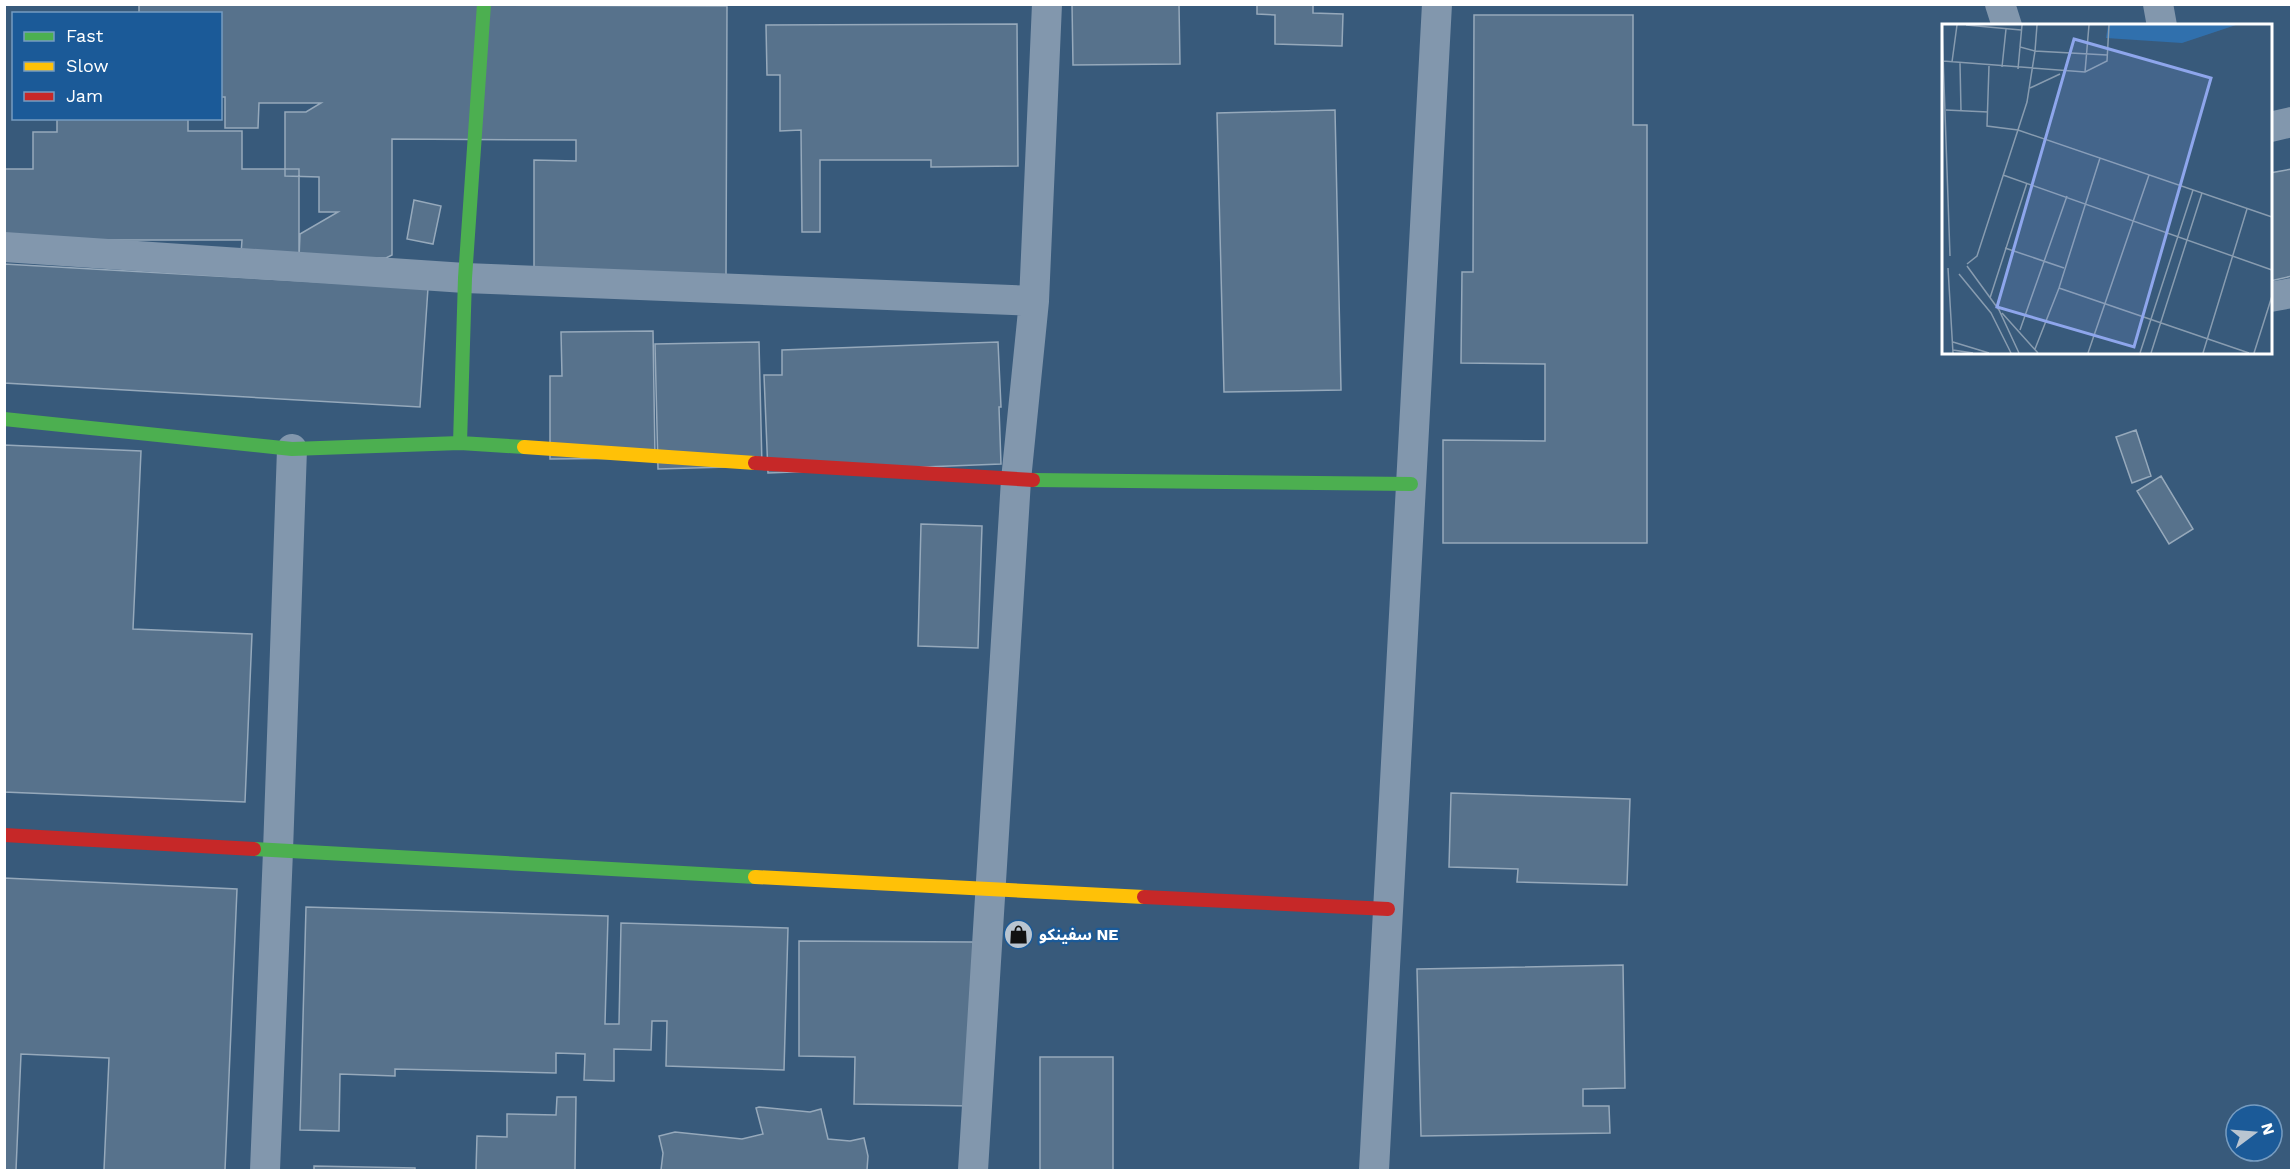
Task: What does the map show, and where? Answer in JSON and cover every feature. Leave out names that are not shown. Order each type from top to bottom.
[{"type":"street","points":[[460,443],[465,278],[484,4]]},
{"type":"street","points":[[973,1170],[1016,480],[1034,302],[1047,4]]},
{"type":"street","points":[[1374,1170],[1437,4]]},
{"type":"street","points":[[2000,4],[2006,24]]},
{"type":"street","points":[[2158,4],[2162,24]]},
{"type":"street","points":[[2272,127],[2292,122]]},
{"type":"street","points":[[4,247],[465,278],[1034,302]]},
{"type":"street","points":[[2272,297],[2292,293]]},
{"type":"street","points":[[4,419],[292,448],[460,443],[1016,480],[1411,484]]},
{"type":"street","points":[[265,1170],[279,851],[292,448]]},
{"type":"street","points":[[4,836],[991,890],[1388,909]]},
{"type":"building","points":[[139,4],[727,6],[726,280],[534,279],[534,160],[576,161],[576,140],[392,139],[392,255],[386,258],[299,258],[300,234],[338,212],[319,212],[319,177],[285,176],[285,112],[306,112],[321,103],[259,103],[258,128],[225,128],[225,97],[222,97],[222,12],[139,12]]},
{"type":"building","points":[[1072,4],[1179,4],[1180,64],[1073,65]]},
{"type":"building","points":[[1257,4],[1313,4],[1313,13],[1343,14],[1342,46],[1275,44],[1275,15],[1257,14]]},
{"type":"building","points":[[1474,15],[1633,15],[1633,125],[1647,125],[1647,543],[1443,543],[1443,440],[1545,441],[1545,364],[1461,363],[1462,272],[1473,272]]},
{"type":"building","points":[[1017,24],[1018,166],[931,167],[931,160],[820,160],[820,232],[802,232],[801,130],[780,131],[780,75],[767,75],[766,25]]},
{"type":"building","points":[[1335,110],[1341,390],[1224,392],[1217,113]]},
{"type":"building","points":[[57,120],[188,120],[188,131],[242,131],[242,169],[299,169],[299,254],[241,254],[242,240],[4,240],[4,169],[33,169],[33,132],[57,132]]},
{"type":"building","points":[[2292,169],[2292,276],[2272,281],[2272,173]]},
{"type":"building","points":[[414,200],[441,206],[433,244],[407,239]]},
{"type":"building","points":[[4,264],[428,288],[420,407],[4,383]]},
{"type":"building","points":[[653,331],[655,458],[550,459],[550,376],[562,376],[561,332]]},
{"type":"building","points":[[759,342],[762,466],[658,469],[655,344]]},
{"type":"building","points":[[998,342],[1001,464],[768,473],[764,375],[782,375],[782,350]]},
{"type":"building","points":[[2136,430],[2151,476],[2132,483],[2116,437]]},
{"type":"building","points":[[4,445],[141,451],[133,629],[252,634],[245,802],[4,792]]},
{"type":"building","points":[[2161,476],[2193,529],[2169,544],[2137,491]]},
{"type":"building","points":[[921,524],[982,526],[978,648],[918,646]]},
{"type":"building","points":[[1451,793],[1630,799],[1627,885],[1517,882],[1518,869],[1449,867]]},
{"type":"building","points":[[4,878],[237,889],[225,1170],[104,1170],[109,1058],[21,1054],[16,1170],[4,1170]]},
{"type":"building","points":[[306,907],[608,916],[605,1024],[619,1024],[621,923],[788,928],[784,1070],[666,1066],[667,1021],[652,1021],[651,1050],[614,1049],[614,1081],[584,1080],[585,1054],[556,1053],[556,1073],[395,1069],[395,1076],[340,1074],[339,1131],[300,1130]]},
{"type":"building","points":[[799,941],[973,942],[971,1106],[854,1104],[855,1057],[799,1056]]},
{"type":"building","points":[[1623,965],[1625,1088],[1583,1089],[1583,1106],[1609,1106],[1610,1133],[1421,1136],[1417,969]]},
{"type":"building","points":[[1040,1057],[1113,1057],[1113,1170],[1040,1170]]},
{"type":"building","points":[[557,1097],[576,1097],[575,1170],[476,1170],[477,1136],[507,1137],[507,1114],[556,1115]]},
{"type":"building","points":[[756,1108],[810,1112],[821,1109],[828,1139],[850,1141],[864,1138],[868,1156],[867,1170],[661,1170],[663,1153],[659,1136],[675,1132],[742,1139],[763,1134]]},
{"type":"building","points":[[314,1166],[415,1168],[415,1170],[314,1170]]},
{"type":"traffic: fast","points":[[460,443],[465,278],[484,4]]},
{"type":"traffic: fast","points":[[4,419],[292,449],[460,443],[524,447]]},
{"type":"traffic: fast","points":[[1033,480],[1411,484]]},
{"type":"traffic: fast","points":[[254,849],[755,877]]},
{"type":"traffic: slow","points":[[524,447],[755,463]]},
{"type":"traffic: slow","points":[[755,877],[1144,897]]},
{"type":"traffic: jam","points":[[755,463],[1033,480]]},
{"type":"traffic: jam","points":[[4,835],[254,849]]},
{"type":"traffic: jam","points":[[1144,897],[1388,909]]},
{"type":"place","name":"سفينكو NE","points":[[1018,934]]}]
